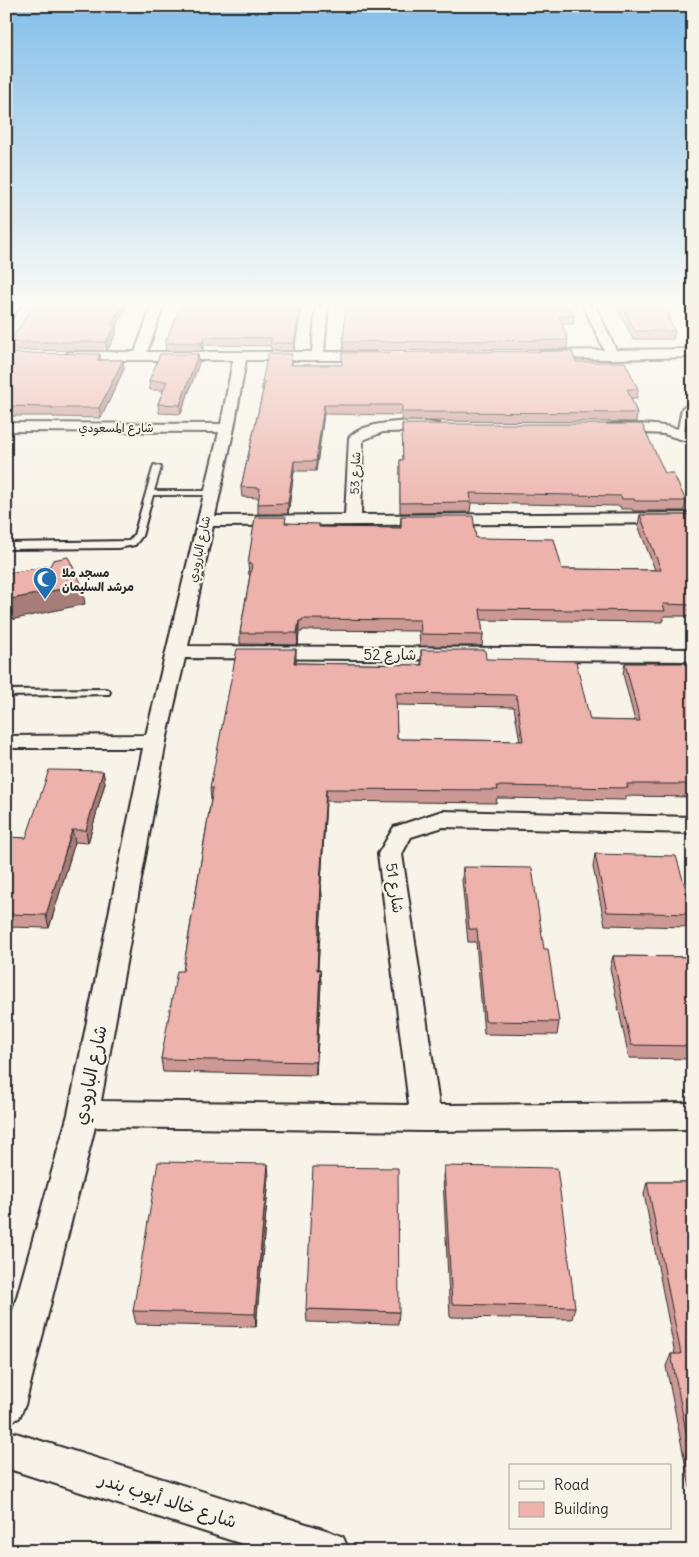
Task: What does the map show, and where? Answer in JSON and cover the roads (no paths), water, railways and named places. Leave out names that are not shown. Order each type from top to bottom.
[{"type":"street","name":"شارع البارودي","points":[[6,1405],[83,1114],[155,741],[227,428],[236,378]]},
{"type":"street","name":"شارع المسعودي","points":[[6,427],[227,428]]},
{"type":"street","name":"شارع 53","points":[[354,519],[356,438],[367,430],[395,427],[445,427]]},
{"type":"street","points":[[603,428],[653,428],[686,435]]},
{"type":"street","points":[[205,521],[693,518]]},
{"type":"street","name":"شارع 52","points":[[177,652],[693,655]]},
{"type":"street","points":[[6,742],[155,741]]},
{"type":"street","name":"شارع 51","points":[[426,1118],[390,854],[402,832],[442,819],[693,825]]},
{"type":"street","points":[[83,1114],[426,1118],[693,1116]]},
{"type":"street","name":"شارع خالد أيوب بندر","points":[[6,1449],[329,1551]]},
{"type":"lane","points":[[686,435],[685,408],[693,405]]},
{"type":"lane","points":[[6,546],[118,545],[132,543],[138,536],[157,467]]},
{"type":"lane","points":[[150,493],[211,493]]},
{"type":"lane","points":[[7,694],[104,692]]},
{"type":"place","name":"مسجد ملا مرشد السليمان","points":[[45,600]]}]
